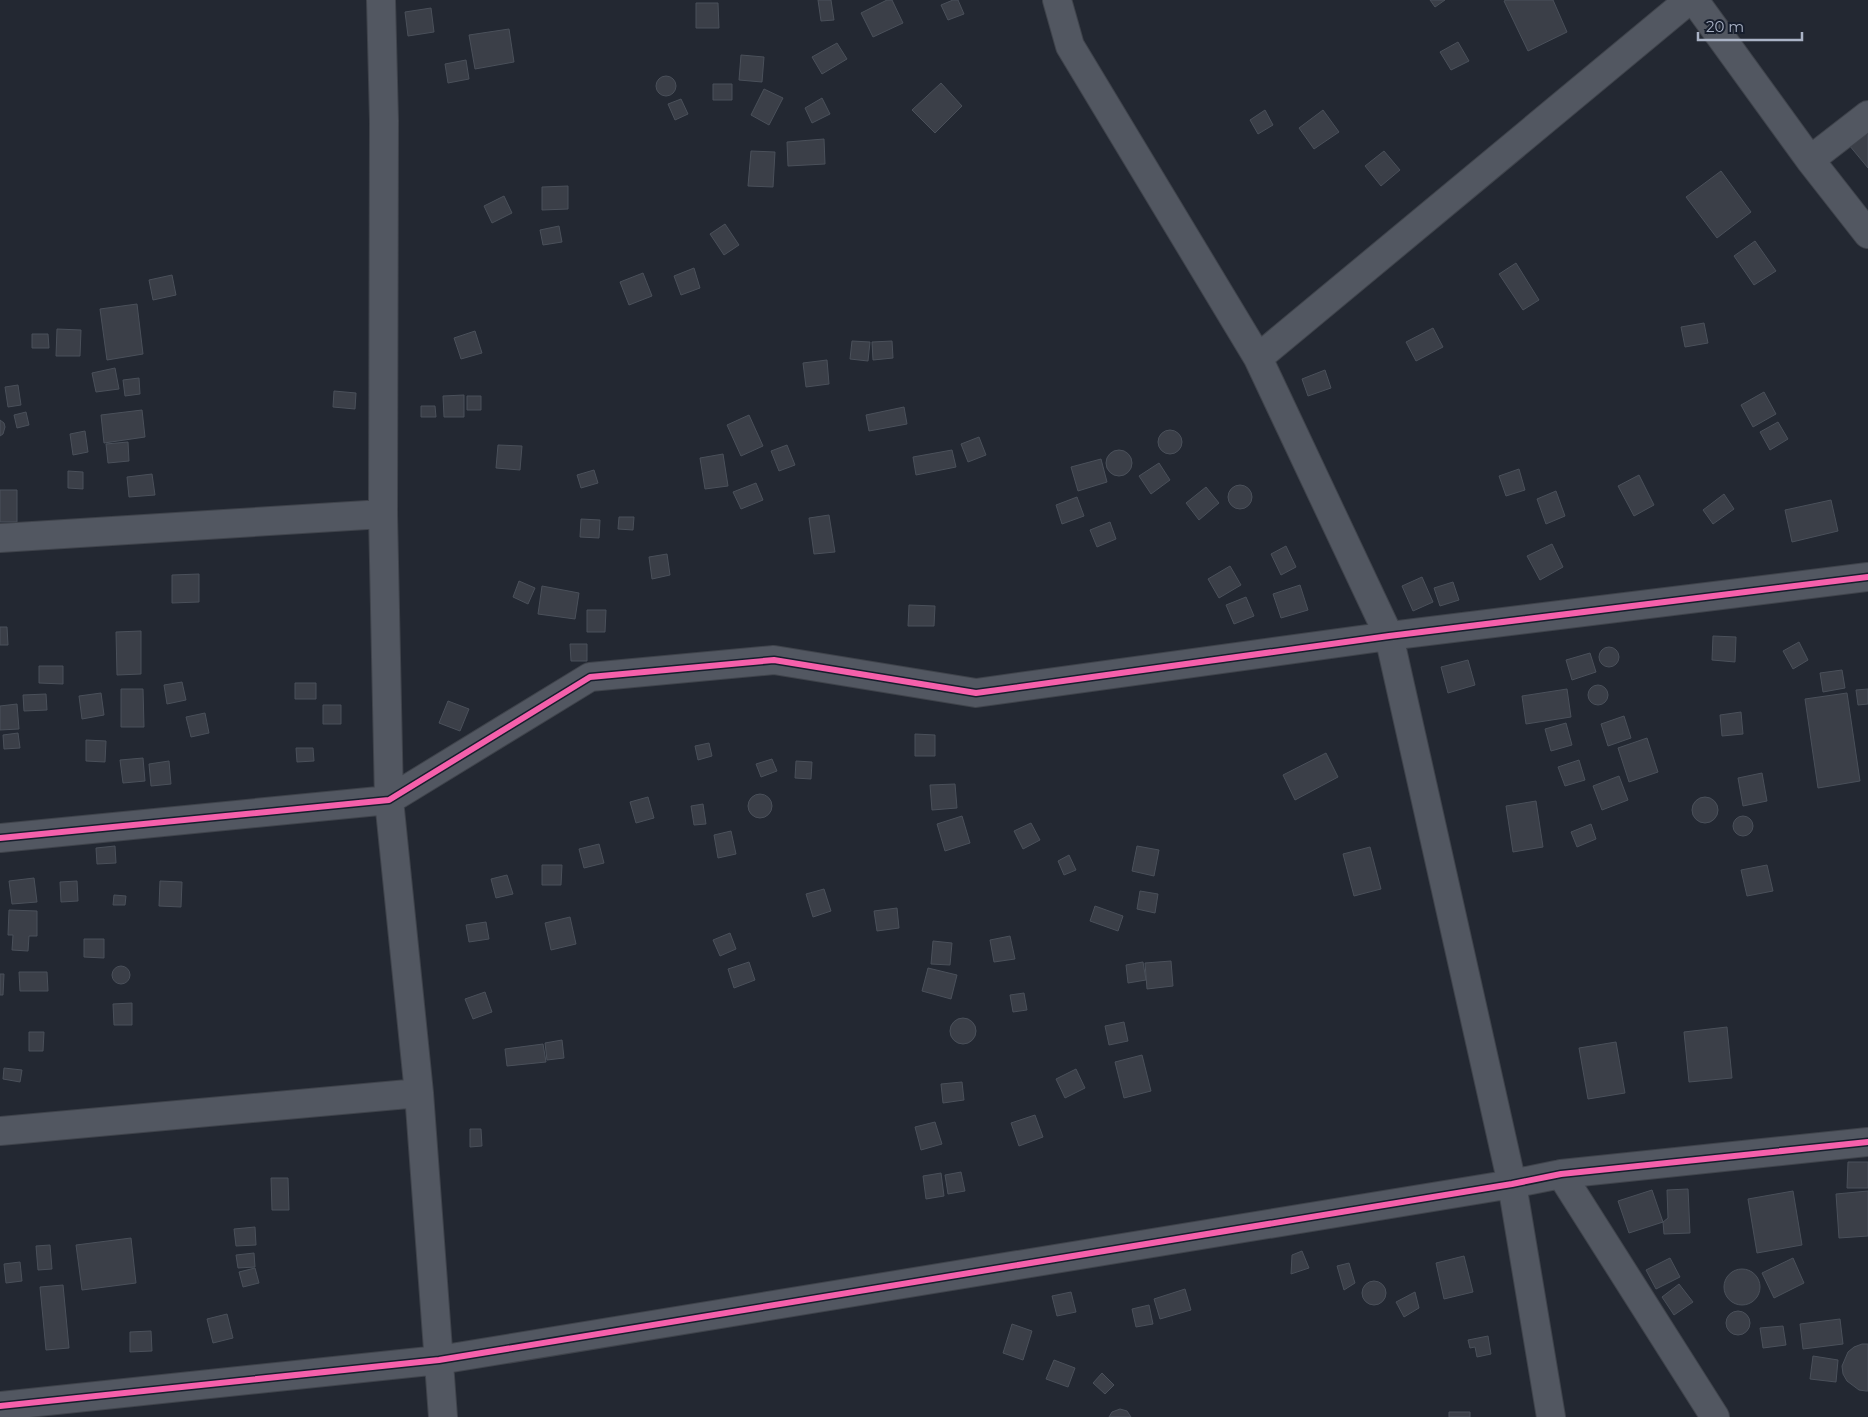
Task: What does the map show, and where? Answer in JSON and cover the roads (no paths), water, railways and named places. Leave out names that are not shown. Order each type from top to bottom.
[{"type":"street","points":[[380,0],[384,121],[383,514],[389,800],[419,1093],[443,1417]]},
{"type":"street","points":[[1057,0],[1070,46],[1258,358],[1388,636],[1512,1184],[1551,1417]]},
{"type":"street","points":[[1258,358],[1690,0]]},
{"type":"street","points":[[1694,0],[1810,160],[1868,234]]},
{"type":"street","points":[[1810,160],[1868,115]]},
{"type":"street","points":[[0,538],[383,514]]},
{"type":"street","points":[[0,838],[389,800],[590,677],[774,660],[976,693],[1388,636],[1868,577]]},
{"type":"street","points":[[0,1130],[419,1093]]},
{"type":"street","points":[[0,1406],[439,1360],[1512,1184],[1561,1174],[1868,1142]]},
{"type":"street","points":[[1561,1174],[1715,1417]]}]
